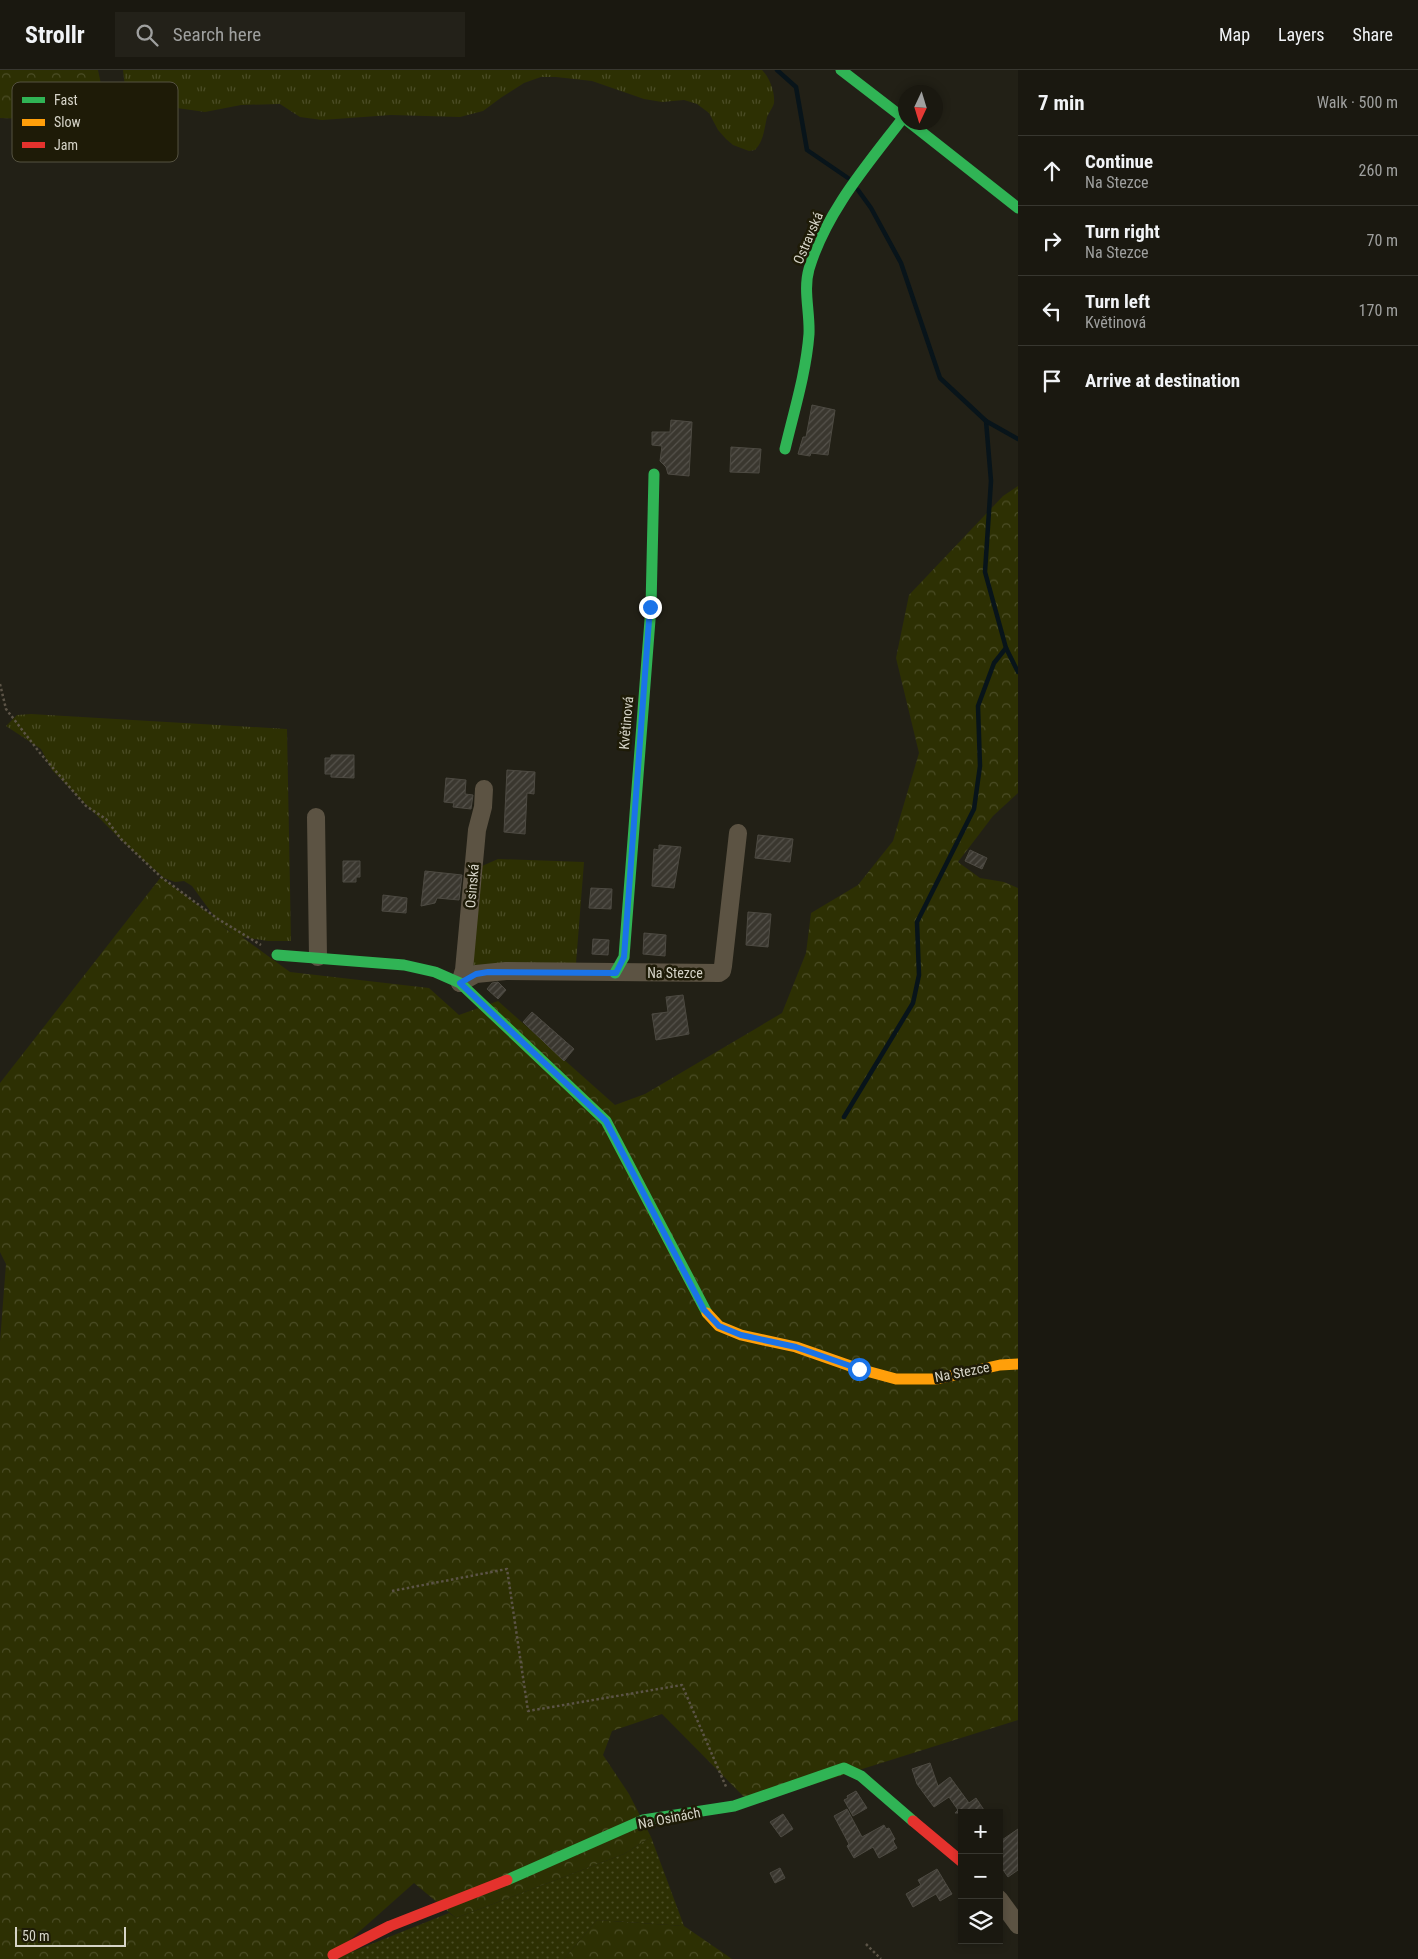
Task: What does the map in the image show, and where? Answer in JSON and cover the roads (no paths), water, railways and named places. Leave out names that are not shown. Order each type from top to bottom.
[{"type":"street","points":[[841,70],[898,114]]},
{"type":"street","name":"Ostravská","points":[[785,449],[806,360],[810,331],[806,290],[809,270],[828,224],[851,186],[898,130]]},
{"type":"street","points":[[919,130],[1018,208]]},
{"type":"street","name":"Květinová","points":[[616,973],[624,957],[627,924],[650,607],[654,474]]},
{"type":"street","name":"Osinská","points":[[460,983],[464,970],[477,830],[483,807],[484,789]]},
{"type":"street","points":[[316,818],[318,957]]},
{"type":"street","name":"Na Stezce","points":[[460,983],[476,974],[488,972],[719,973],[722,971],[738,833]]},
{"type":"street","name":"Na Stezce","points":[[277,955],[404,965],[435,972],[460,983],[606,1121],[704,1310],[719,1326],[741,1335],[796,1347],[859,1369],[896,1379],[937,1379],[1000,1365],[1018,1364]]},
{"type":"street","name":"Na Osinách","points":[[333,1955],[390,1926],[486,1889],[643,1820],[734,1806],[844,1768],[861,1776],[958,1859]]},
{"type":"street","points":[[1003,1904],[1018,1925]]},
{"type":"waterway","points":[[777,70],[796,87],[807,150],[848,178]]},
{"type":"waterway","points":[[858,190],[871,208],[901,263],[940,378],[986,421],[991,481],[985,572],[1006,648],[1018,672]]},
{"type":"waterway","points":[[986,421],[1018,439]]},
{"type":"waterway","points":[[844,1117],[913,1003],[919,975],[917,922],[974,809],[980,766],[978,706],[994,663],[1006,648]]}]
